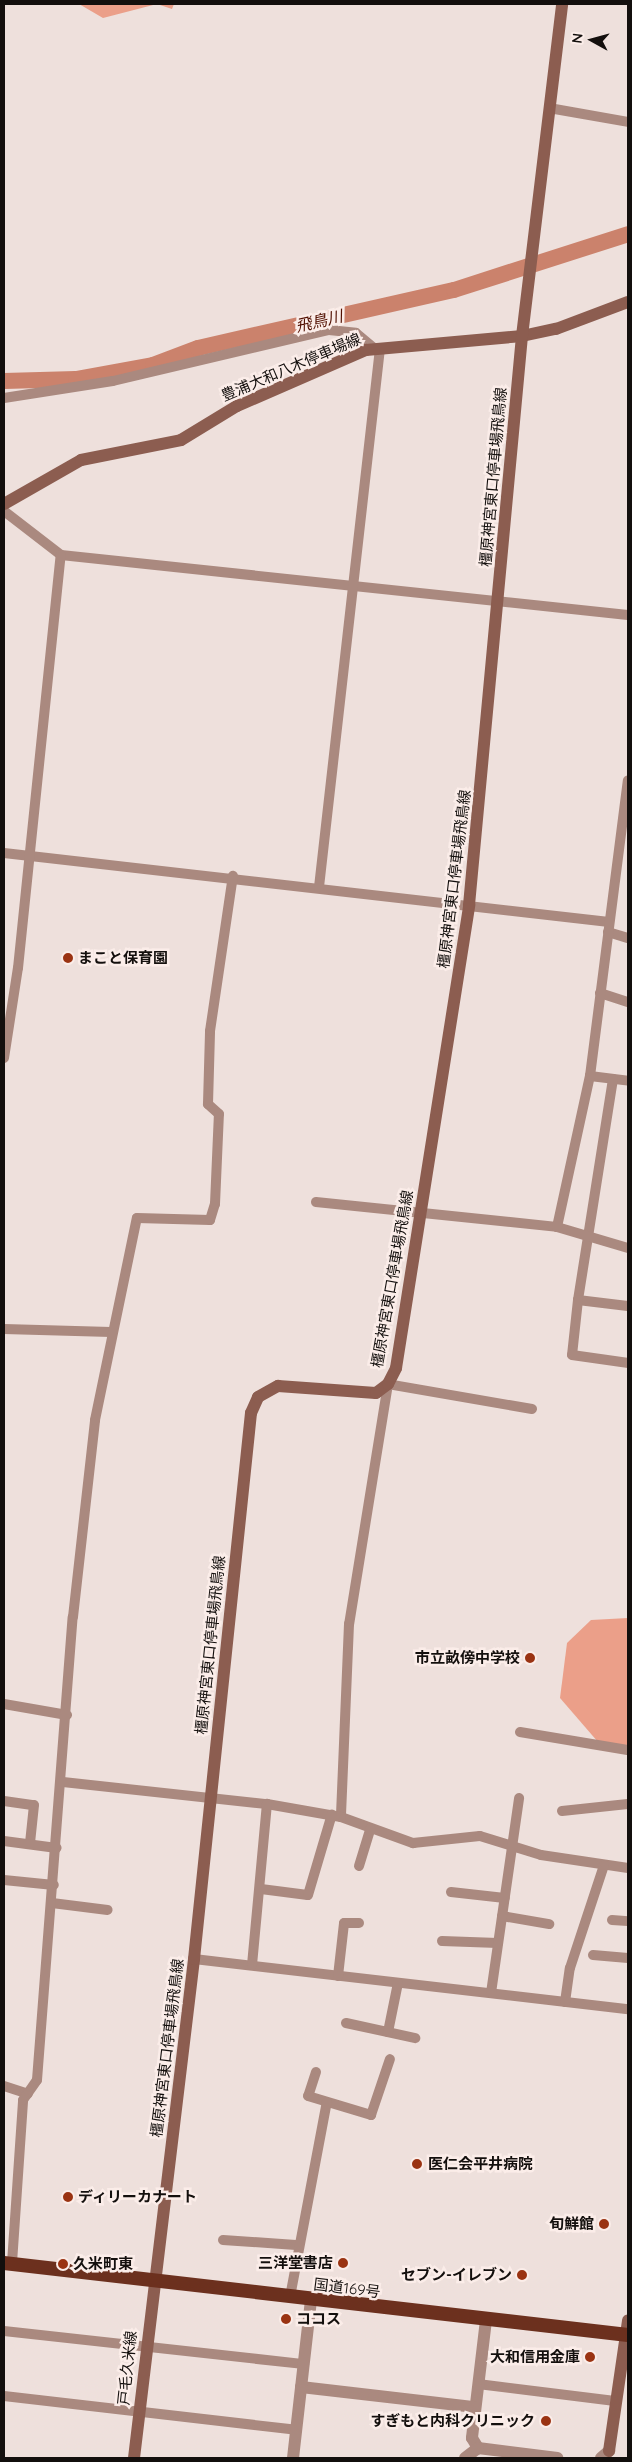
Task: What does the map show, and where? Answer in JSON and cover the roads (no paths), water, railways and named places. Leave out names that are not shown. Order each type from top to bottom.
[{"type":"highway","name":"国道169号","points":[[6,2265],[486,2320],[626,2334]]},
{"type":"main road","name":"橿原神宮東口停車場飛鳥線","points":[[153,2281],[194,1959],[252,1407],[262,1393],[278,1386],[359,1395],[376,1393],[388,1384],[396,1368],[469,905],[522,336],[562,4]]},
{"type":"main road","points":[[522,336],[556,329],[628,302]]},
{"type":"main road","name":"豊浦大和八木停車場線","points":[[4,504],[81,460],[181,440],[237,406],[377,348],[522,336]]},
{"type":"main road","name":"戸毛久米線","points":[[134,2458],[153,2281]]},
{"type":"main road","points":[[606,2456],[628,2320]]},
{"type":"street","points":[[549,108],[628,122]]},
{"type":"street","points":[[4,398],[113,381],[329,330],[356,333],[377,348],[355,586],[319,887]]},
{"type":"street","points":[[4,511],[61,555],[628,615]]},
{"type":"street","points":[[4,1058],[29,855],[61,555]]},
{"type":"street","points":[[557,1227],[590,1076],[628,780]]},
{"type":"street","points":[[4,853],[233,876],[469,905],[609,927],[628,938]]},
{"type":"street","points":[[6,2265],[23,2100],[37,2080],[83,1521],[111,1332],[137,1218],[210,1220],[215,1204],[219,1114],[208,1104],[210,1030],[233,876]]},
{"type":"street","points":[[600,993],[628,1002]]},
{"type":"street","points":[[590,1076],[628,1081]]},
{"type":"street","points":[[613,1080],[578,1300],[572,1355],[628,1363]]},
{"type":"street","points":[[316,1202],[557,1227],[628,1248]]},
{"type":"street","points":[[578,1300],[628,1306]]},
{"type":"street","points":[[4,1329],[111,1332]]},
{"type":"street","points":[[261,1889],[308,1895],[336,1816],[349,1624],[388,1384],[532,1409]]},
{"type":"street","points":[[4,1704],[67,1715]]},
{"type":"street","points":[[520,1732],[628,1750]]},
{"type":"street","points":[[63,1782],[267,1804],[336,1816],[413,1843],[480,1836],[541,1855],[628,1868]]},
{"type":"street","points":[[491,1993],[519,1798]]},
{"type":"street","points":[[4,1801],[34,1805],[30,1844]]},
{"type":"street","points":[[252,1965],[261,1889],[267,1804]]},
{"type":"street","points":[[562,1811],[628,1804]]},
{"type":"street","points":[[359,1866],[370,1828]]},
{"type":"street","points":[[4,1841],[57,1848]]},
{"type":"street","points":[[565,2002],[570,1968],[604,1865]]},
{"type":"street","points":[[4,1880],[54,1885]]},
{"type":"street","points":[[451,1892],[505,1898]]},
{"type":"street","points":[[52,1903],[108,1910]]},
{"type":"street","points":[[502,1916],[549,1924]]},
{"type":"street","points":[[612,1920],[628,1921]]},
{"type":"street","points":[[338,1976],[344,1923],[360,1924]]},
{"type":"street","points":[[442,1940],[498,1943]]},
{"type":"street","points":[[593,1954],[628,1958]]},
{"type":"street","points":[[194,1959],[628,2009]]},
{"type":"street","points":[[388,2032],[398,1983]]},
{"type":"street","points":[[346,2023],[415,2038]]},
{"type":"street","points":[[316,2072],[308,2096],[371,2115],[390,2059]]},
{"type":"street","points":[[4,2086],[28,2094]]},
{"type":"street","points":[[290,2297],[296,2245],[314,2184],[327,2102]]},
{"type":"street","points":[[224,2240],[296,2245]]},
{"type":"street","points":[[293,2458],[311,2300]]},
{"type":"street","points":[[478,2448],[472,2438],[486,2320]]},
{"type":"street","points":[[4,2331],[304,2364]]},
{"type":"street","points":[[478,2384],[615,2400]]},
{"type":"street","points":[[301,2387],[475,2407]]},
{"type":"street","points":[[4,2396],[296,2430]]},
{"type":"street","points":[[464,2458],[478,2448],[557,2458]]},
{"type":"waterway","name":"飛鳥川","points":[[4,381],[76,379],[153,365],[198,348],[454,290],[628,234]]},
{"type":"place","name":"まこと保育園","points":[[68,958]]},
{"type":"place","name":"市立畝傍中学校","points":[[530,1658]]},
{"type":"place","name":"医仁会平井病院","points":[[417,2164]]},
{"type":"place","name":"ディリーカナート","points":[[68,2197]]},
{"type":"place","name":"旬鮮館","points":[[604,2224]]},
{"type":"place","name":"三洋堂書店","points":[[343,2263]]},
{"type":"place","name":"久米町東","points":[[63,2264]]},
{"type":"place","name":"セブン-イレブン","points":[[522,2275]]},
{"type":"place","name":"ココス","points":[[286,2319]]},
{"type":"place","name":"大和信用金庫","points":[[590,2357]]},
{"type":"place","name":"すぎもと内科クリニック","points":[[546,2421]]}]
